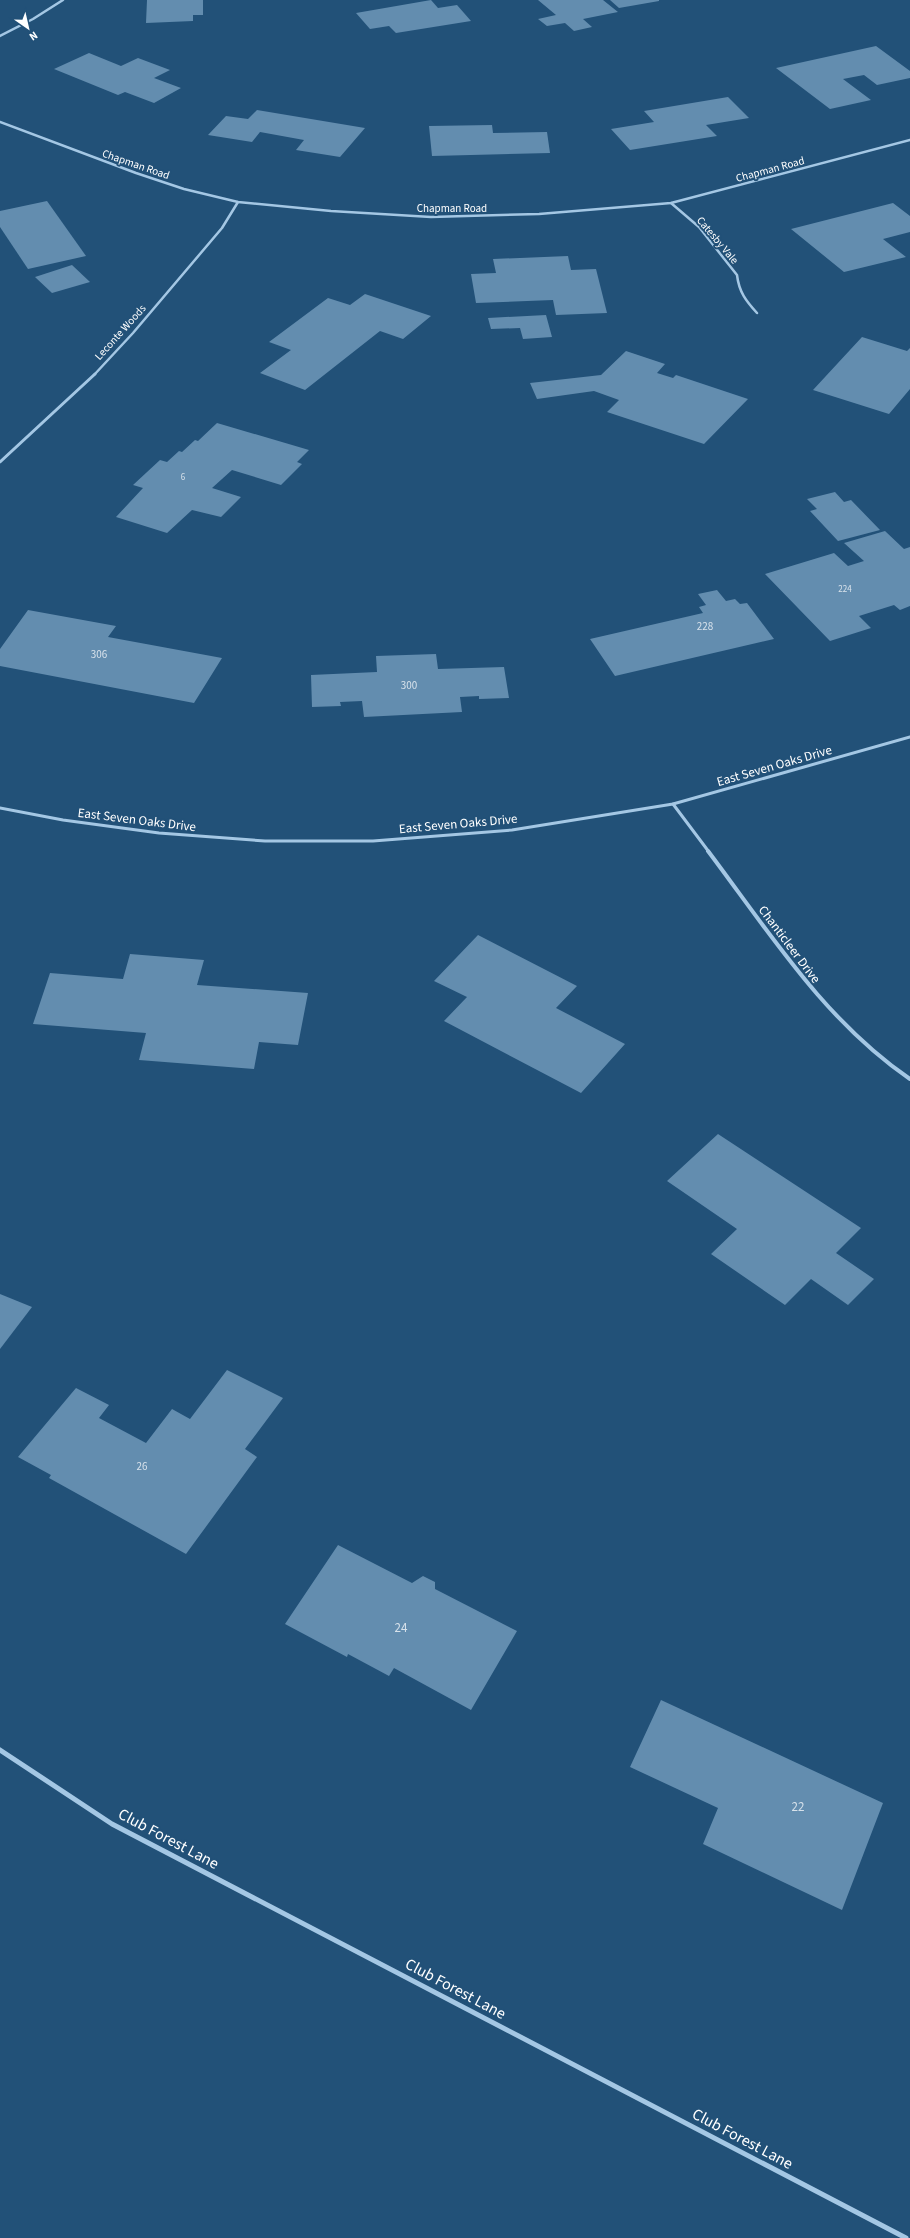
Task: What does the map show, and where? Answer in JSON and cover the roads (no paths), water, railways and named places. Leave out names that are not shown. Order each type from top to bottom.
[{"type":"street","points":[[0,36],[33,19],[63,0]]},
{"type":"street","name":"Chapman Road","points":[[0,122],[136,173],[184,189],[238,202],[331,212],[453,217],[539,214],[671,203],[910,140]]},
{"type":"street","name":"Leconte Woods","points":[[0,462],[86,383],[133,333],[222,228],[238,202]]},
{"type":"street","name":"Catesby Vale","points":[[671,203],[699,227],[737,275],[738,285],[743,297],[757,313]]},
{"type":"street","name":"East Seven Oaks Drive","points":[[0,808],[63,820],[159,833],[265,841],[373,841],[512,830],[673,804],[910,737]]},
{"type":"street","name":"Chanticleer Drive","points":[[673,804],[818,997],[840,1021],[893,1068],[910,1079]]},
{"type":"street","name":"Club Forest Lane","points":[[0,1750],[112,1824],[906,2238]]}]
